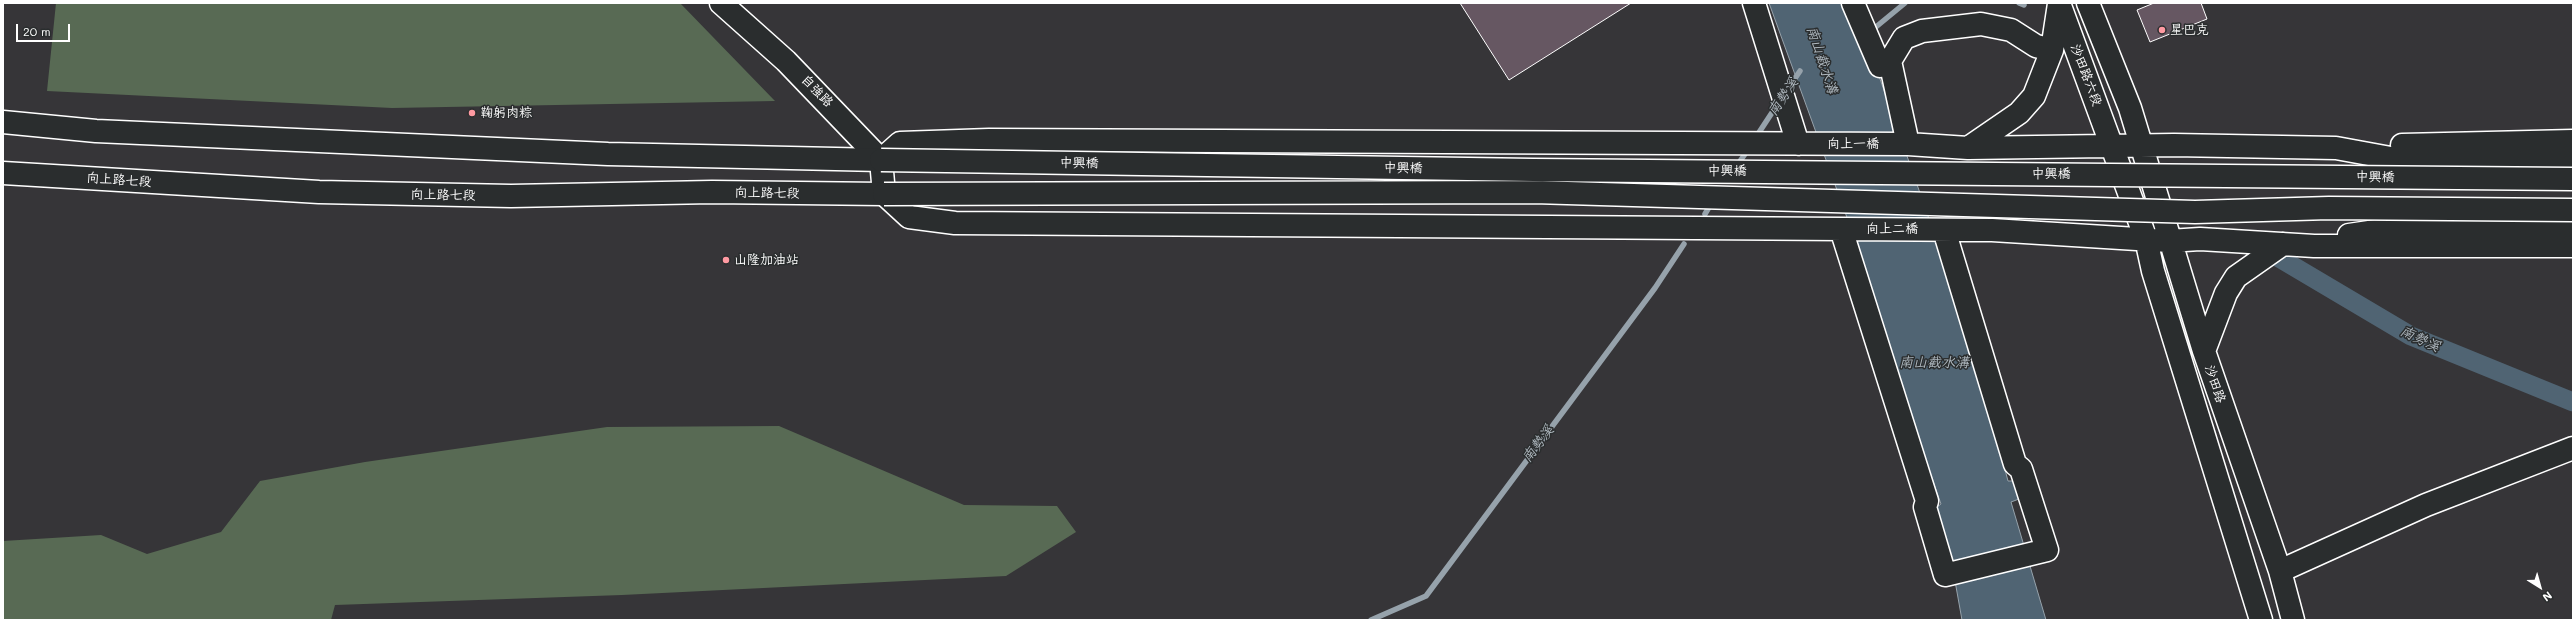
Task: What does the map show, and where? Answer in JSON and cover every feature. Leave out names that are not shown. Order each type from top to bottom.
[{"type":"street","name":"自強路","points":[[721,3],[792,66],[881,160]]},
{"type":"street","points":[[1754,3],[1797,143]]},
{"type":"street","points":[[1853,3],[1880,66]]},
{"type":"street","points":[[1968,148],[2019,113],[2034,96],[2052,50],[2059,3]]},
{"type":"street","name":"沙田路六段","points":[[2059,3],[2112,147]]},
{"type":"street","points":[[2088,3],[2130,108],[2142,146]]},
{"type":"street","points":[[1908,144],[1890,61],[1904,38],[1922,31],[1981,24],[2011,30],[2036,46],[2052,50]]},
{"type":"street","points":[[3,122],[96,131],[608,154],[881,160],[884,194]]},
{"type":"street","name":"向上一橋","points":[[881,160],[900,143],[990,140],[1797,143],[1908,144],[1968,148],[2142,146],[2296,147]]},
{"type":"street","points":[[2296,147],[2573,141]]},
{"type":"street","name":"沙田路","points":[[2142,146],[2204,352],[2280,572],[2293,620]]},
{"type":"street","name":"沙田路","points":[[2112,147],[2146,239],[2153,271],[2261,620]]},
{"type":"street","points":[[2296,147],[2336,148],[2396,159],[2573,160]]},
{"type":"street","name":"中興橋","points":[[881,160],[1533,170],[2573,179]]},
{"type":"street","name":"向上路七段","points":[[3,173],[357,192],[511,196],[712,192],[884,194]]},
{"type":"street","name":"中興橋","points":[[884,194],[1534,192],[2195,212],[2329,208],[2573,210]]},
{"type":"street","name":"向上二橋","points":[[884,194],[909,217],[955,222],[1944,230],[2170,241],[2200,239],[2314,246],[2573,246]]},
{"type":"street","points":[[2314,246],[2350,235],[2403,227],[2573,228]]},
{"type":"street","points":[[1841,229],[1927,501],[1925,507],[1944,575],[2047,550],[2021,469],[2015,464],[1944,230]]},
{"type":"street","points":[[2204,352],[2226,293],[2236,277],[2283,244]]},
{"type":"street","points":[[2280,572],[2426,505],[2573,448]]},
{"type":"green space","points":[[56,3],[680,3],[775,101],[392,108],[47,91]]},
{"type":"green space","points":[[779,426],[964,505],[1057,506],[1076,532],[1006,576],[622,595],[335,605],[331,620],[3,620],[3,541],[101,535],[147,554],[221,532],[260,481],[365,462],[607,427]]},
{"type":"water","name":"南山截水溝","points":[[1769,3],[1849,3],[1873,59],[1941,253],[1980,375],[2008,481],[2016,481],[2019,499],[2011,502],[2046,620],[1962,620],[1955,581],[1934,509],[1941,504],[1919,442],[1861,256]]},
{"type":"building","points":[[1460,3],[1631,3],[1509,80]]},
{"type":"building","name":"星巴克","points":[[2154,3],[2201,3],[2207,19],[2150,42],[2137,10]]},
{"type":"waterway","name":"南勢溪","points":[[1871,31],[1905,3]]},
{"type":"waterway","name":"南勢溪","points":[[2019,3],[2024,5]]},
{"type":"waterway","name":"南勢溪","points":[[1787,90],[1800,71]]},
{"type":"waterway","name":"南勢溪","points":[[1758,134],[1779,102]]},
{"type":"waterway","name":"南勢溪","points":[[1736,167],[1745,154]]},
{"type":"waterway","name":"南勢溪","points":[[1705,214],[1712,202]]},
{"type":"waterway","name":"南勢溪","points":[[1371,620],[1426,596],[1655,288],[1684,244]]},
{"type":"waterway","name":"南勢溪","points":[[2276,256],[2411,336],[2573,402]]},
{"type":"place","name":"星巴克","points":[[2162,30]]},
{"type":"place","name":"鞠躬肉粽","points":[[472,113]]},
{"type":"place","name":"山隆加油站","points":[[726,260]]}]
